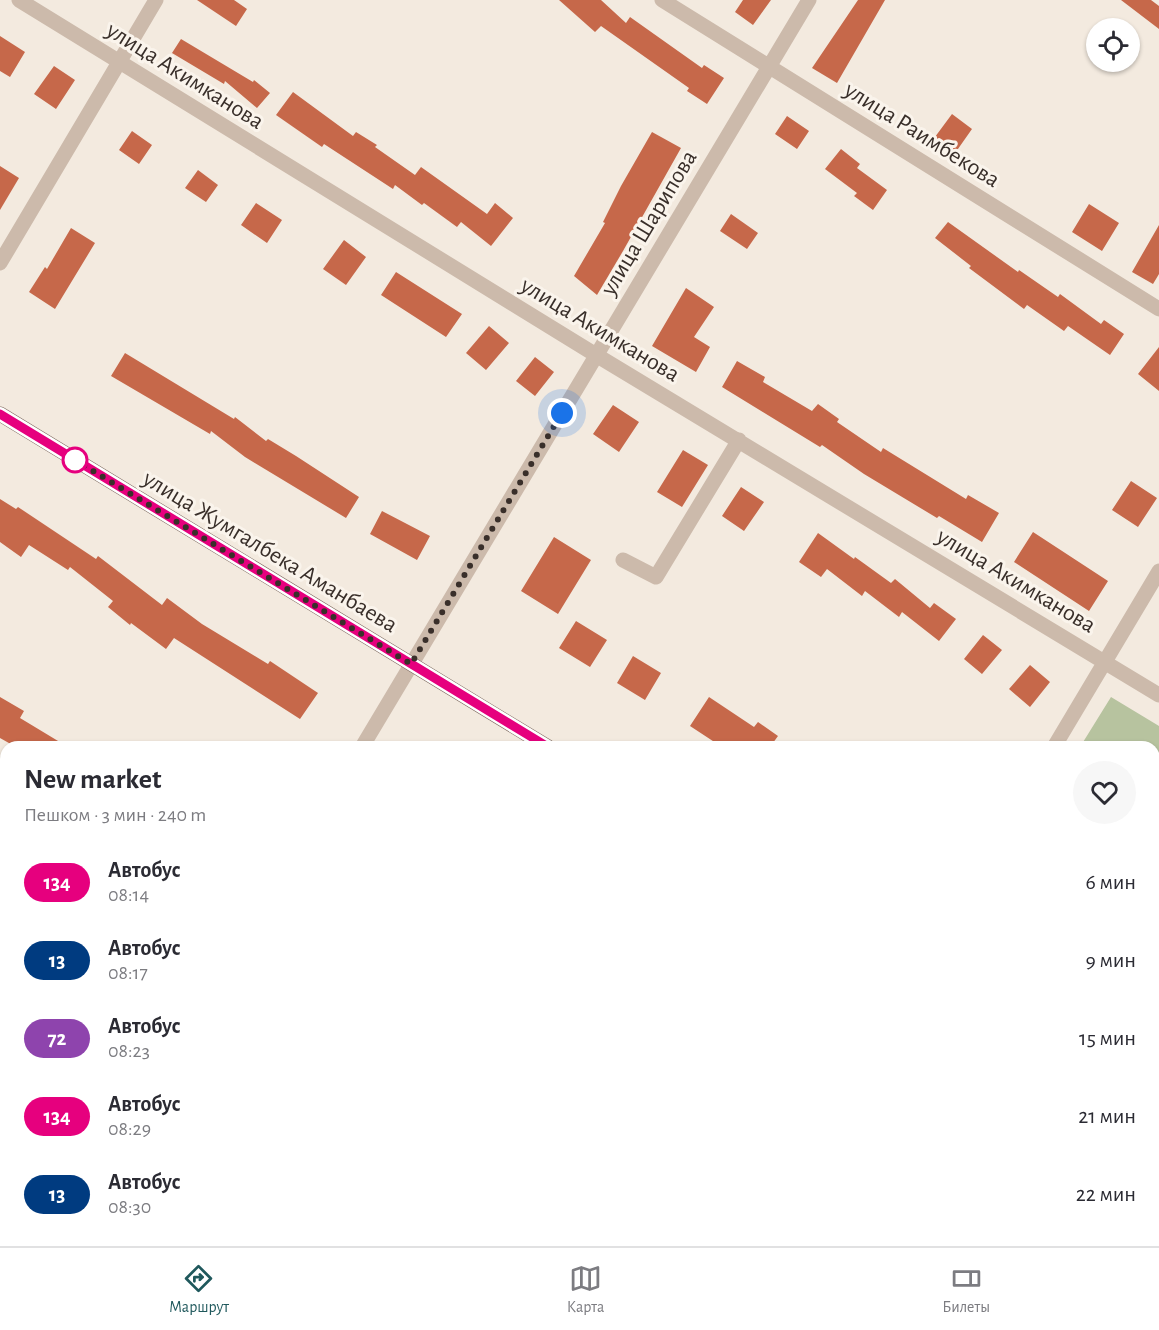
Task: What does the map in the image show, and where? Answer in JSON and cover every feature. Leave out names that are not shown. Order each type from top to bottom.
[{"type":"main road","name":"улица Жумгалбека Аманбаева","points":[[0,414],[538,741]]},
{"type":"street","name":"улица Акимканова","points":[[19,0],[596,355],[1159,695]]},
{"type":"street","points":[[0,263],[156,0]]},
{"type":"street","name":"улица Раимбекова","points":[[662,0],[1159,309]]},
{"type":"street","name":"улица Шарипова","points":[[366,741],[809,0]]},
{"type":"street","points":[[623,560],[656,577],[739,440]]},
{"type":"street","points":[[1058,741],[1159,571]]},
{"type":"green space","points":[[1111,697],[1159,726],[1159,741],[1084,741]]},
{"type":"building","points":[[197,0],[234,0],[247,9],[236,26]]},
{"type":"building","points":[[559,0],[601,0],[626,23],[630,17],[702,68],[704,65],[724,78],[707,104],[687,91],[689,88],[601,26],[595,32]]},
{"type":"building","points":[[743,0],[771,0],[753,25],[735,12]]},
{"type":"building","points":[[858,0],[885,0],[837,83],[812,68]]},
{"type":"building","points":[[1121,0],[1151,0],[1159,6],[1159,29]]},
{"type":"building","points":[[0,36],[25,52],[10,77],[0,71]]},
{"type":"building","points":[[181,39],[253,82],[254,80],[270,93],[257,108],[225,81],[224,84],[172,53]]},
{"type":"building","points":[[54,66],[75,80],[56,109],[34,94]]},
{"type":"building","points":[[293,92],[353,136],[356,132],[377,145],[375,147],[415,175],[421,167],[487,214],[495,203],[513,218],[491,246],[461,222],[457,227],[395,185],[393,189],[324,144],[322,147],[276,115]]},
{"type":"building","points":[[952,114],[972,129],[953,156],[932,141]]},
{"type":"building","points":[[787,116],[809,131],[797,149],[775,134]]},
{"type":"building","points":[[132,131],[152,145],[139,164],[119,150]]},
{"type":"building","points":[[652,132],[681,148],[597,295],[574,276],[605,223],[603,222],[621,186]]},
{"type":"building","points":[[841,149],[860,164],[857,168],[887,190],[873,210],[854,196],[857,193],[825,169]]},
{"type":"building","points":[[0,166],[19,178],[0,210]]},
{"type":"building","points":[[198,170],[218,185],[206,202],[185,188]]},
{"type":"building","points":[[256,203],[282,220],[267,243],[241,225]]},
{"type":"building","points":[[1089,204],[1119,223],[1102,251],[1072,232]]},
{"type":"building","points":[[731,214],[758,233],[747,249],[720,231]]},
{"type":"building","points":[[948,222],[1018,272],[1019,270],[1058,297],[1060,294],[1101,324],[1104,320],[1124,334],[1110,355],[1068,326],[1064,331],[1027,305],[1024,309],[969,268],[971,266],[935,238]]},
{"type":"building","points":[[1159,225],[1159,274],[1153,284],[1132,272]]},
{"type":"building","points":[[71,228],[95,243],[55,309],[29,292],[45,267],[47,269]]},
{"type":"building","points":[[344,240],[366,257],[346,285],[323,269]]},
{"type":"building","points":[[396,272],[462,314],[446,337],[381,295]]},
{"type":"building","points":[[686,288],[714,307],[694,337],[710,347],[696,372],[652,346]]},
{"type":"building","points":[[489,326],[509,343],[486,370],[466,353]]},
{"type":"building","points":[[1159,347],[1159,391],[1138,374]]},
{"type":"building","points":[[125,353],[234,419],[235,417],[266,441],[268,439],[359,497],[346,518],[245,457],[211,431],[210,434],[111,376]]},
{"type":"building","points":[[535,357],[554,372],[535,396],[516,381]]},
{"type":"building","points":[[737,361],[765,377],[763,382],[812,411],[818,404],[839,419],[837,422],[881,452],[883,448],[966,499],[968,495],[999,513],[982,542],[939,516],[937,518],[864,474],[822,445],[820,447],[722,387]]},
{"type":"building","points":[[613,405],[639,422],[619,452],[593,434]]},
{"type":"building","points":[[683,450],[708,465],[682,507],[657,492]]},
{"type":"building","points":[[1131,481],[1157,498],[1138,527],[1112,510]]},
{"type":"building","points":[[741,487],[764,502],[744,531],[722,516]]},
{"type":"building","points":[[0,499],[16,509],[18,507],[96,559],[98,556],[162,605],[167,598],[202,624],[268,664],[270,661],[318,693],[300,719],[174,638],[166,649],[108,607],[113,601],[70,567],[68,570],[29,545],[21,557],[0,542]]},
{"type":"building","points":[[382,511],[430,536],[417,560],[370,534]]},
{"type":"building","points":[[1033,532],[1108,581],[1089,611],[1014,562]]},
{"type":"building","points":[[818,533],[891,583],[895,579],[930,608],[934,603],[956,619],[939,641],[902,612],[899,617],[865,591],[862,596],[827,569],[821,577],[799,562]]},
{"type":"building","points":[[554,537],[591,560],[558,614],[521,591]]},
{"type":"building","points":[[576,621],[607,640],[590,667],[559,648]]},
{"type":"building","points":[[983,635],[1002,650],[982,674],[964,659]]},
{"type":"building","points":[[633,656],[661,673],[645,700],[617,683]]},
{"type":"building","points":[[1030,665],[1050,682],[1030,707],[1009,689]]},
{"type":"building","points":[[0,697],[24,711],[20,718],[58,741],[5,741],[0,738]]},
{"type":"building","points":[[709,697],[754,727],[758,722],[778,736],[774,741],[713,741],[690,726]]},
{"type":"bus line","name":"134","points":[[0,414],[538,741]]},
{"type":"route","points":[[75,460],[411,664],[562,413]]}]
